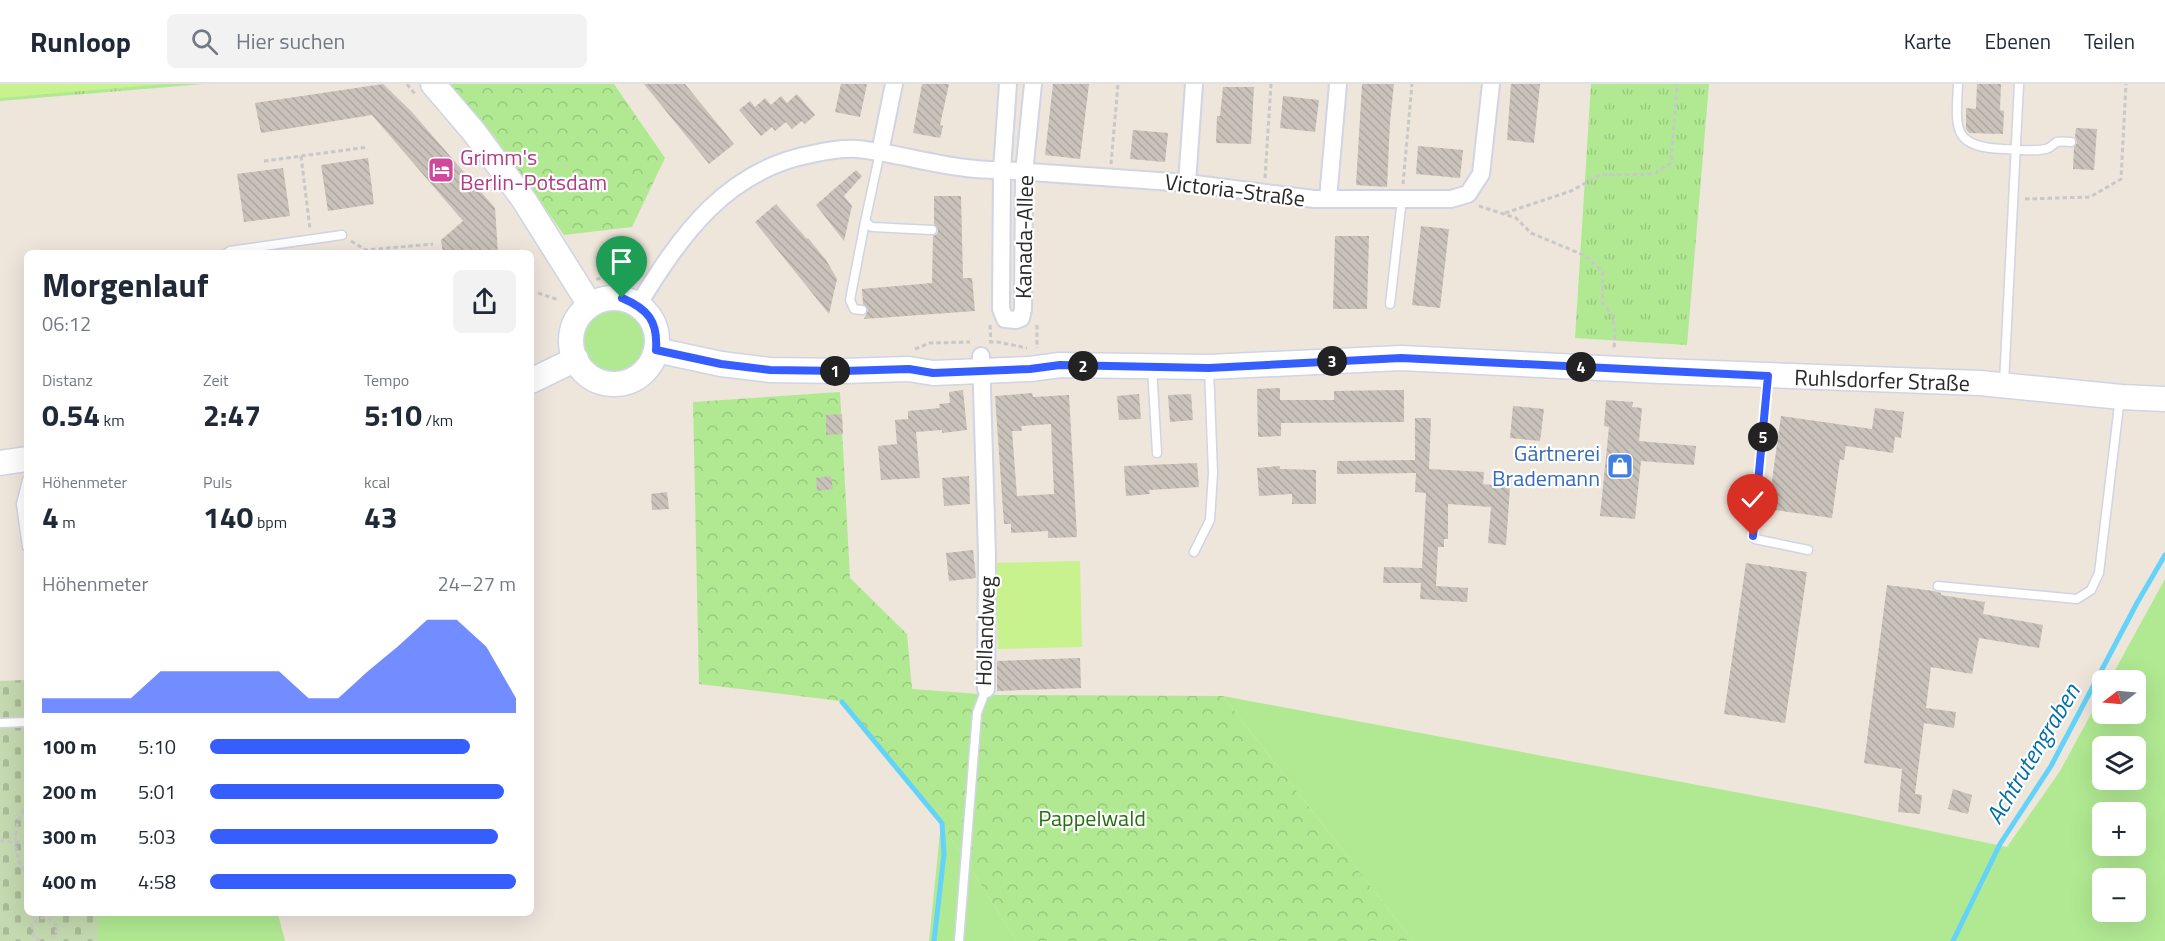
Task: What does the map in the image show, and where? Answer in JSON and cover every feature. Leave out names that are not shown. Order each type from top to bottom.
[{"type":"main road","points":[[433,84],[474,132],[524,200],[591,305]]},
{"type":"main road","points":[[606,298],[622,298],[638,304],[654,324],[657,337],[653,359],[641,374],[624,382],[605,382],[596,379],[581,367],[572,348],[572,335],[581,313],[606,298]]},
{"type":"main road","name":"Ruhlsdorfer Straße","points":[[656,350],[721,364],[770,370],[909,369],[933,373],[979,356],[1030,369],[1060,365],[1209,368],[1401,358],[1768,376],[1980,383],[2165,399]]},
{"type":"main road","points":[[534,380],[576,359]]},
{"type":"main road","points":[[0,463],[24,469]]},
{"type":"street","points":[[880,152],[894,84]]},
{"type":"street","name":"Kanada-Allee","points":[[1008,84],[1002,170],[1001,309],[1003,316],[1010,320],[1021,318],[1022,315],[1024,172],[1033,84]]},
{"type":"street","points":[[1187,183],[1194,84]]},
{"type":"street","points":[[1328,200],[1338,84]]},
{"type":"street","points":[[1468,194],[1481,174],[1491,84]]},
{"type":"street","name":"Victoria-Straße","points":[[638,304],[681,240],[708,209],[735,185],[778,162],[830,150],[854,149],[880,152],[976,171],[1002,170],[1187,183],[1328,200],[1451,200],[1468,194]]},
{"type":"street","name":"Hollandweg","points":[[979,356],[987,555],[986,689]]},
{"type":"lane","points":[[1958,84],[1956,117],[1958,129],[1973,145],[1984,148],[2047,149],[2057,142],[2071,142]]},
{"type":"lane","points":[[2004,386],[2019,84]]},
{"type":"lane","points":[[862,310],[854,309],[850,300],[880,152]]},
{"type":"lane","points":[[1390,304],[1401,199]]},
{"type":"lane","points":[[865,222],[872,227],[933,230]]},
{"type":"lane","points":[[230,250],[342,235]]},
{"type":"lane","points":[[1152,367],[1157,453]]},
{"type":"lane","points":[[1194,552],[1210,520],[1212,473],[1209,368]]},
{"type":"lane","points":[[1768,376],[1752,532],[1755,539],[1808,550]]},
{"type":"lane","points":[[1938,586],[2078,599],[2091,590],[2099,573],[2121,397]]},
{"type":"lane","points":[[24,483],[21,504],[24,526]]},
{"type":"lane","name":"Hollandweg","points":[[959,941],[977,713],[986,689]]},
{"type":"lane","points":[[0,723],[24,722]]},
{"type":"path","points":[[1110,177],[1118,84]]},
{"type":"path","points":[[1268,156],[1271,84]]},
{"type":"path","points":[[1401,199],[1412,84]]},
{"type":"path","points":[[1504,214],[1571,191],[1600,175],[1654,174],[1671,163],[1677,84]]},
{"type":"path","points":[[2014,199],[2090,197],[2121,179],[2126,84]]},
{"type":"path","points":[[264,161],[368,147]]},
{"type":"path","points":[[301,156],[312,240]]},
{"type":"path","points":[[1468,194],[1479,206],[1516,218],[1531,233],[1543,240],[1568,247],[1586,256],[1603,272],[1602,302],[1612,315],[1615,332],[1612,369]]},
{"type":"path","points":[[342,235],[366,250],[433,244]]},
{"type":"path","points":[[593,279],[623,277],[633,279]]},
{"type":"path","points":[[538,293],[559,300]]},
{"type":"path","points":[[1037,318],[1037,350]]},
{"type":"path","points":[[930,343],[979,356]]},
{"type":"path","points":[[24,808],[20,814],[15,842],[15,853],[24,871]]},
{"type":"path","points":[[0,841],[24,843]]},
{"type":"path","points":[[40,941],[34,937],[32,930],[37,919],[42,916]]},
{"type":"path","points":[[46,916],[57,927],[55,935],[49,941]]},
{"type":"green space","points":[[0,84],[204,84],[0,101]]},
{"type":"green space","points":[[0,84],[165,84],[0,98]]},
{"type":"green space","points":[[445,84],[614,84],[665,158],[632,227],[564,235],[491,132],[481,130]]},
{"type":"green space","points":[[1591,84],[1709,84],[1687,345],[1575,338]]},
{"type":"green space","points":[[613,308],[631,314],[639,322],[645,340],[639,358],[631,366],[613,372],[595,366],[587,358],[581,340],[587,322],[595,314]]},
{"type":"green space","name":"Pappelwald","points":[[840,392],[850,578],[907,634],[912,689],[993,695],[1223,696],[1413,941],[1017,941],[941,823],[841,701],[699,684],[693,402]]},
{"type":"green space","points":[[1080,561],[1082,647],[998,649],[995,563]]},
{"type":"green space","points":[[2165,579],[2165,941],[1413,941],[1223,696],[1826,809],[2007,847],[2060,771],[2092,712],[2092,724],[2146,724],[2146,670],[2115,670]]},
{"type":"green space","points":[[24,680],[24,916],[98,916],[98,941],[0,941],[0,681]]},
{"type":"green space","points":[[941,823],[1017,941],[929,941]]},
{"type":"green space","points":[[98,916],[279,916],[285,941],[98,941]]},
{"type":"building","points":[[383,84],[411,111],[495,208],[498,250],[442,250],[441,240],[463,221],[372,115],[261,133],[255,103]]},
{"type":"building","points":[[644,84],[685,84],[734,144],[709,164]]},
{"type":"building","points":[[841,84],[867,84],[860,117],[835,112]]},
{"type":"building","points":[[922,84],[949,84],[940,125],[943,126],[940,138],[913,133]]},
{"type":"building","points":[[1053,84],[1089,84],[1080,159],[1045,155]]},
{"type":"building","points":[[1362,84],[1394,84],[1387,187],[1356,185]]},
{"type":"building","points":[[1511,84],[1540,84],[1534,143],[1507,140]]},
{"type":"building","points":[[1977,84],[2001,84],[2000,110],[2004,111],[2003,134],[1969,133],[1966,129],[1966,108],[1976,109]]},
{"type":"building","points":[[1223,87],[1254,87],[1251,144],[1216,143],[1217,116],[1220,116]]},
{"type":"building","points":[[797,94],[815,115],[805,124],[802,121],[792,129],[786,122],[775,131],[772,127],[761,136],[739,110],[750,101],[755,107],[765,98],[771,105],[781,96],[787,103]]},
{"type":"building","points":[[1283,96],[1319,100],[1315,132],[1280,128]]},
{"type":"building","points":[[2076,128],[2097,129],[2094,170],[2073,169],[2074,147],[2077,143]]},
{"type":"building","points":[[1133,130],[1168,133],[1165,162],[1130,159]]},
{"type":"building","points":[[1418,146],[1463,150],[1460,178],[1416,174]]},
{"type":"building","points":[[368,158],[374,204],[328,211],[321,165]]},
{"type":"building","points":[[283,168],[290,216],[244,222],[237,174]]},
{"type":"building","points":[[856,170],[862,176],[844,196],[852,206],[844,241],[816,205]]},
{"type":"building","points":[[934,196],[961,196],[963,278],[972,278],[975,311],[864,319],[868,310],[863,304],[862,289],[932,283],[933,236],[938,230],[934,224]]},
{"type":"building","points":[[776,204],[826,260],[837,279],[829,314],[755,222]]},
{"type":"building","points":[[1421,226],[1449,229],[1440,308],[1412,305]]},
{"type":"building","points":[[1335,236],[1369,236],[1367,309],[1333,309]]},
{"type":"building","points":[[1280,388],[1280,400],[1334,400],[1334,391],[1404,390],[1404,422],[1281,423],[1281,436],[1258,437],[1257,389]]},
{"type":"building","points":[[963,390],[967,430],[942,433],[942,430],[916,432],[920,478],[881,480],[878,446],[897,444],[895,420],[908,419],[908,411],[940,408],[939,404],[950,403],[949,392]]},
{"type":"building","points":[[1032,393],[1033,397],[1069,395],[1077,537],[1048,538],[1048,531],[1011,533],[1011,524],[1004,524],[995,396]],"holes":[[[1051,424],[1054,494],[1017,496],[1012,431],[1022,431],[1021,426]]]},
{"type":"building","points":[[1139,394],[1141,419],[1119,420],[1117,396]]},
{"type":"building","points":[[1191,394],[1193,420],[1170,422],[1168,395]]},
{"type":"building","points":[[1606,400],[1633,402],[1632,407],[1642,408],[1639,441],[1696,446],[1694,465],[1641,461],[1635,519],[1600,516],[1609,427],[1604,426]]},
{"type":"building","points":[[1513,406],[1544,409],[1540,441],[1510,438]]},
{"type":"building","points":[[1875,408],[1904,412],[1901,438],[1895,437],[1893,453],[1846,446],[1844,460],[1840,459],[1832,518],[1768,509],[1781,416],[1872,429]]},
{"type":"building","points":[[842,414],[843,434],[826,435],[826,415]]},
{"type":"building","points":[[1415,418],[1431,418],[1429,469],[1484,472],[1483,484],[1510,487],[1506,545],[1488,543],[1491,507],[1448,504],[1448,539],[1444,539],[1444,547],[1438,547],[1436,586],[1468,588],[1467,602],[1420,599],[1421,583],[1383,583],[1384,567],[1422,568],[1426,493],[1415,492],[1416,473],[1337,474],[1337,461],[1415,460]]},
{"type":"building","points":[[1197,463],[1199,487],[1149,490],[1150,494],[1126,496],[1124,466]]},
{"type":"building","points":[[1280,466],[1280,469],[1316,470],[1316,504],[1292,504],[1292,494],[1259,496],[1257,468]]},
{"type":"building","points":[[831,476],[833,489],[817,491],[816,478]]},
{"type":"building","points":[[969,476],[970,504],[944,506],[942,478]]},
{"type":"building","points":[[667,492],[669,509],[652,510],[651,494]]},
{"type":"building","points":[[973,550],[976,578],[949,581],[946,553]]},
{"type":"building","points":[[1746,563],[1807,572],[1785,723],[1724,714]]},
{"type":"building","points":[[1887,585],[1934,591],[1941,595],[1985,602],[1983,614],[2043,625],[2039,648],[1979,638],[1972,674],[1931,667],[1926,708],[1956,712],[1954,728],[1924,723],[1915,794],[1922,795],[1920,814],[1898,812],[1902,769],[1864,763]]},
{"type":"building","points":[[1080,658],[1081,688],[997,691],[997,661]]},
{"type":"building","points":[[1953,789],[1972,795],[1968,814],[1948,809]]},
{"type":"waterway","name":"Achtrutengraben","points":[[1953,941],[2000,844],[2051,766],[2137,603],[2165,555]]},
{"type":"waterway","points":[[842,702],[942,823],[944,854],[934,941]]},
{"type":"place","name":"Grimm's Berlin-Potsdam","points":[[441,170]]},
{"type":"place","name":"Gärtnerei Brademann","points":[[1620,466]]},
{"type":"route","points":[[622,298],[638,304],[647,313],[654,324],[657,337],[656,350],[721,364],[770,370],[909,369],[933,373],[1030,369],[1060,365],[1209,368],[1401,358],[1768,376],[1753,536]]}]
